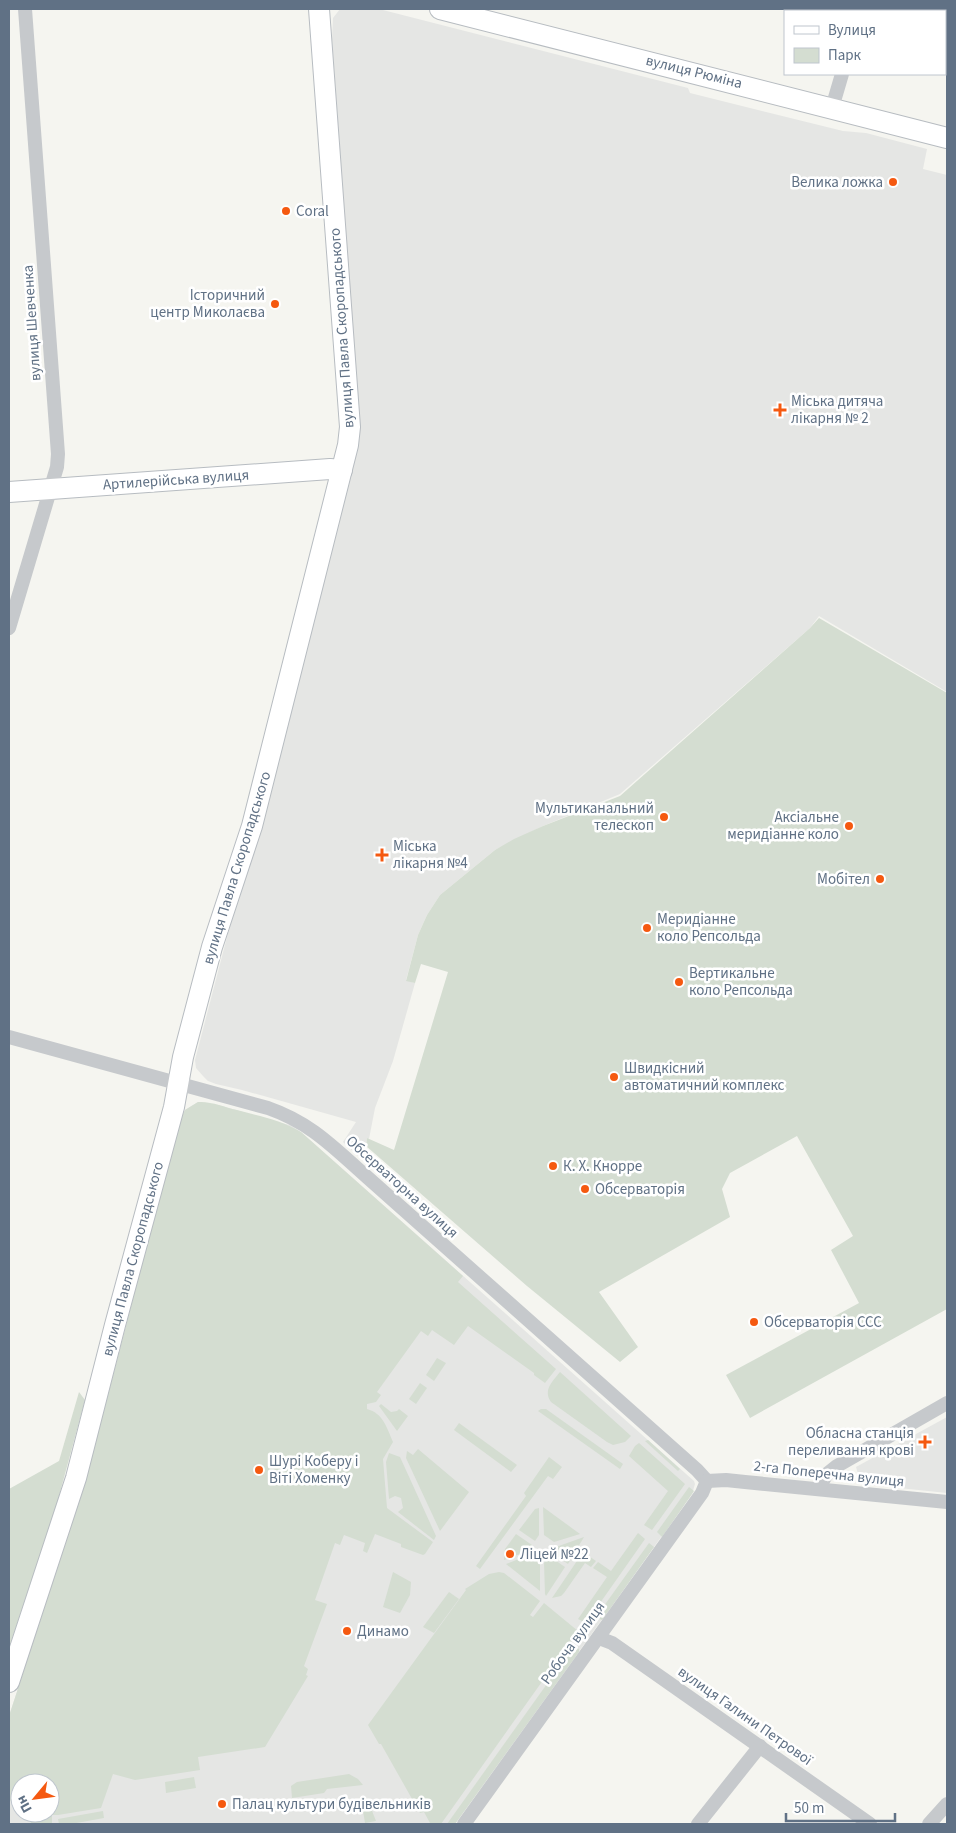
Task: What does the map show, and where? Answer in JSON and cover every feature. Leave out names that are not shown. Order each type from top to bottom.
[{"type":"street","name":"вулиця Шевченка","points":[[9,628],[57,467],[58,454],[25,9]]},
{"type":"street","name":"вулиця Рюміна","points":[[440,9],[947,138]]},
{"type":"street","name":"вулиця Павла Скоропадського","points":[[9,1682],[76,1478],[114,1325],[174,1107],[183,1057],[212,947],[252,826],[342,470],[350,427],[321,10]]},
{"type":"street","points":[[832,108],[842,75]]},
{"type":"street","name":"Артилерійська вулиця","points":[[9,492],[342,470]]},
{"type":"street","name":"Обсерваторна вулиця","points":[[9,1037],[268,1108],[288,1115],[304,1124],[322,1137],[697,1470],[707,1481]]},
{"type":"street","points":[[818,1489],[827,1474],[837,1466],[947,1403]]},
{"type":"street","name":"2-га Поперечна вулиця","points":[[707,1481],[726,1480],[947,1502]]},
{"type":"street","name":"Робоча вулиця","points":[[464,1824],[702,1494],[707,1481]]},
{"type":"street","name":"вулиця Галини Петрової","points":[[599,1638],[612,1643],[870,1824]]},
{"type":"street","points":[[698,1824],[760,1746]]},
{"type":"street","points":[[929,1824],[947,1804]]},
{"type":"shaded area","points":[[340,9],[379,9],[688,88],[690,93],[843,131],[866,133],[927,149],[923,169],[947,175],[947,692],[819,616],[810,628],[620,794],[543,826],[495,850],[440,895],[427,915],[418,935],[406,980],[415,983],[393,1061],[375,1108],[369,1139],[367,1138],[364,1161],[343,1142],[356,1122],[208,1081],[196,1068],[195,1060],[360,427],[332,39],[333,18]]},
{"type":"shaded area","points":[[198,1102],[218,1105],[290,1125],[301,1132],[694,1481],[695,1484],[692,1494],[455,1824],[9,1824],[9,1716],[84,1487],[185,1110]]},
{"type":"shaded area","name":"Обласна станція переливання крові","points":[[947,1417],[947,1493],[861,1484],[856,1467]]},
{"type":"green space","points":[[819,618],[947,693],[947,1309],[750,1418],[726,1375],[859,1303],[831,1250],[853,1236],[797,1136],[730,1173],[722,1189],[730,1217],[599,1292],[638,1347],[620,1362],[527,1286],[366,1146],[367,1138],[394,1150],[448,972],[421,964],[415,983],[406,981],[418,935],[427,915],[440,895],[495,850],[514,839],[620,796]]},
{"type":"green space","points":[[198,1102],[213,1103],[286,1124],[301,1132],[463,1276],[458,1282],[556,1369],[545,1383],[468,1326],[454,1345],[432,1330],[428,1336],[421,1331],[377,1392],[381,1395],[376,1402],[367,1404],[367,1409],[381,1418],[393,1442],[383,1459],[387,1508],[433,1542],[425,1554],[423,1555],[401,1547],[401,1544],[375,1534],[367,1553],[363,1551],[365,1543],[344,1535],[340,1545],[335,1543],[315,1600],[327,1604],[304,1666],[308,1669],[306,1675],[308,1676],[265,1747],[198,1757],[200,1770],[135,1780],[113,1774],[101,1808],[60,1815],[60,1773],[10,1773],[9,1800],[9,1716],[84,1487],[179,1122],[185,1110]]},
{"type":"green space","points":[[437,1358],[446,1363],[434,1381],[426,1375]]},
{"type":"green space","points":[[560,1372],[631,1436],[625,1442],[613,1445],[551,1402],[548,1390]]},
{"type":"green space","points":[[420,1383],[427,1388],[416,1404],[409,1399]]},
{"type":"green space","points":[[79,1392],[85,1400],[56,1507],[9,1648],[9,1489],[59,1461]]},
{"type":"green space","points":[[381,1404],[391,1412],[399,1409],[408,1416],[397,1431],[379,1406]]},
{"type":"green space","points":[[546,1409],[623,1464],[620,1469],[538,1411]]},
{"type":"green space","points":[[459,1423],[517,1465],[511,1472],[454,1430]]},
{"type":"green space","points":[[648,1440],[680,1469],[678,1471],[645,1441]]},
{"type":"green space","points":[[639,1443],[685,1484],[652,1530],[644,1525],[668,1491],[629,1456]]},
{"type":"green space","points":[[418,1449],[469,1492],[440,1531],[406,1458],[407,1451],[413,1455]]},
{"type":"green space","points":[[389,1453],[400,1457],[436,1536],[434,1540],[398,1512],[403,1508],[401,1498],[395,1496],[389,1499],[386,1462]]},
{"type":"green space","points":[[549,1457],[562,1467],[553,1479],[548,1476],[480,1569],[476,1566],[526,1496],[524,1493]]},
{"type":"green space","points":[[689,1487],[694,1491],[662,1537],[657,1532]]},
{"type":"green space","points":[[543,1507],[580,1534],[554,1542],[544,1535]]},
{"type":"green space","points":[[539,1508],[539,1535],[535,1541],[519,1530],[535,1509]]},
{"type":"green space","points":[[638,1533],[645,1539],[586,1623],[578,1619],[607,1577],[593,1568],[598,1562],[611,1571]]},
{"type":"green space","points":[[516,1534],[532,1545],[528,1551],[504,1560],[505,1549]]},
{"type":"green space","points":[[584,1537],[568,1564],[552,1553],[556,1547]]},
{"type":"green space","points":[[649,1543],[654,1547],[602,1620],[596,1617]]},
{"type":"green space","points":[[583,1552],[596,1561],[591,1567],[585,1563],[564,1593],[561,1596],[552,1598]]},
{"type":"green space","points":[[529,1555],[540,1563],[540,1591],[506,1564]]},
{"type":"green space","points":[[549,1556],[565,1567],[546,1596],[544,1563]]},
{"type":"green space","points":[[393,1572],[411,1582],[410,1595],[400,1613],[383,1607]]},
{"type":"green space","points":[[504,1573],[540,1601],[530,1615],[533,1617],[544,1603],[578,1631],[441,1824],[428,1824],[430,1823],[424,1812],[420,1813],[381,1744],[379,1744],[368,1725],[465,1589],[489,1574]]},
{"type":"green space","points":[[449,1592],[459,1599],[434,1633],[423,1627]]},
{"type":"green space","points":[[574,1646],[579,1649],[579,1652],[455,1824],[447,1824]]},
{"type":"green space","points":[[349,1774],[358,1779],[363,1785],[327,1789],[324,1793],[292,1798],[291,1786],[297,1782]]},
{"type":"green space","points":[[194,1777],[196,1788],[166,1793],[165,1782]]},
{"type":"green space","points":[[367,1798],[376,1821],[365,1823],[361,1799]]},
{"type":"green space","points":[[103,1811],[104,1818],[71,1824],[59,1824],[60,1819]]},
{"type":"green space","points":[[31,1823],[52,1823],[52,1824]]},
{"type":"place","name":"Велика ложка","points":[[893,182]]},
{"type":"place","name":"Coral","points":[[286,211]]},
{"type":"place","name":"Історичний центр Миколаєва","points":[[275,304]]},
{"type":"place","name":"Міська дитяча лікарня № 2","points":[[780,410]]},
{"type":"place","name":"Мультиканальний телескоп","points":[[664,817]]},
{"type":"place","name":"Аксіальне меридіанне коло","points":[[849,826]]},
{"type":"place","name":"Міська лікарня №4","points":[[382,855]]},
{"type":"place","name":"Мобітел","points":[[880,879]]},
{"type":"place","name":"Меридіанне коло Репсольда","points":[[647,928]]},
{"type":"place","name":"Вертикальне коло Репсольда","points":[[679,982]]},
{"type":"place","name":"Швидкісний автоматичний комплекс","points":[[614,1077]]},
{"type":"place","name":"К. Х. Кнорре","points":[[553,1166]]},
{"type":"place","name":"Обсерваторія","points":[[585,1189]]},
{"type":"place","name":"Обсерваторія ССС","points":[[754,1322]]},
{"type":"place","name":"Обласна станція переливання крові","points":[[925,1442]]},
{"type":"place","name":"Шурі Коберу і Віті Хоменку","points":[[259,1470]]},
{"type":"place","name":"Ліцей №22","points":[[510,1554]]},
{"type":"place","name":"Динамо","points":[[347,1631]]},
{"type":"place","name":"Палац культури будівельників","points":[[222,1804]]}]
